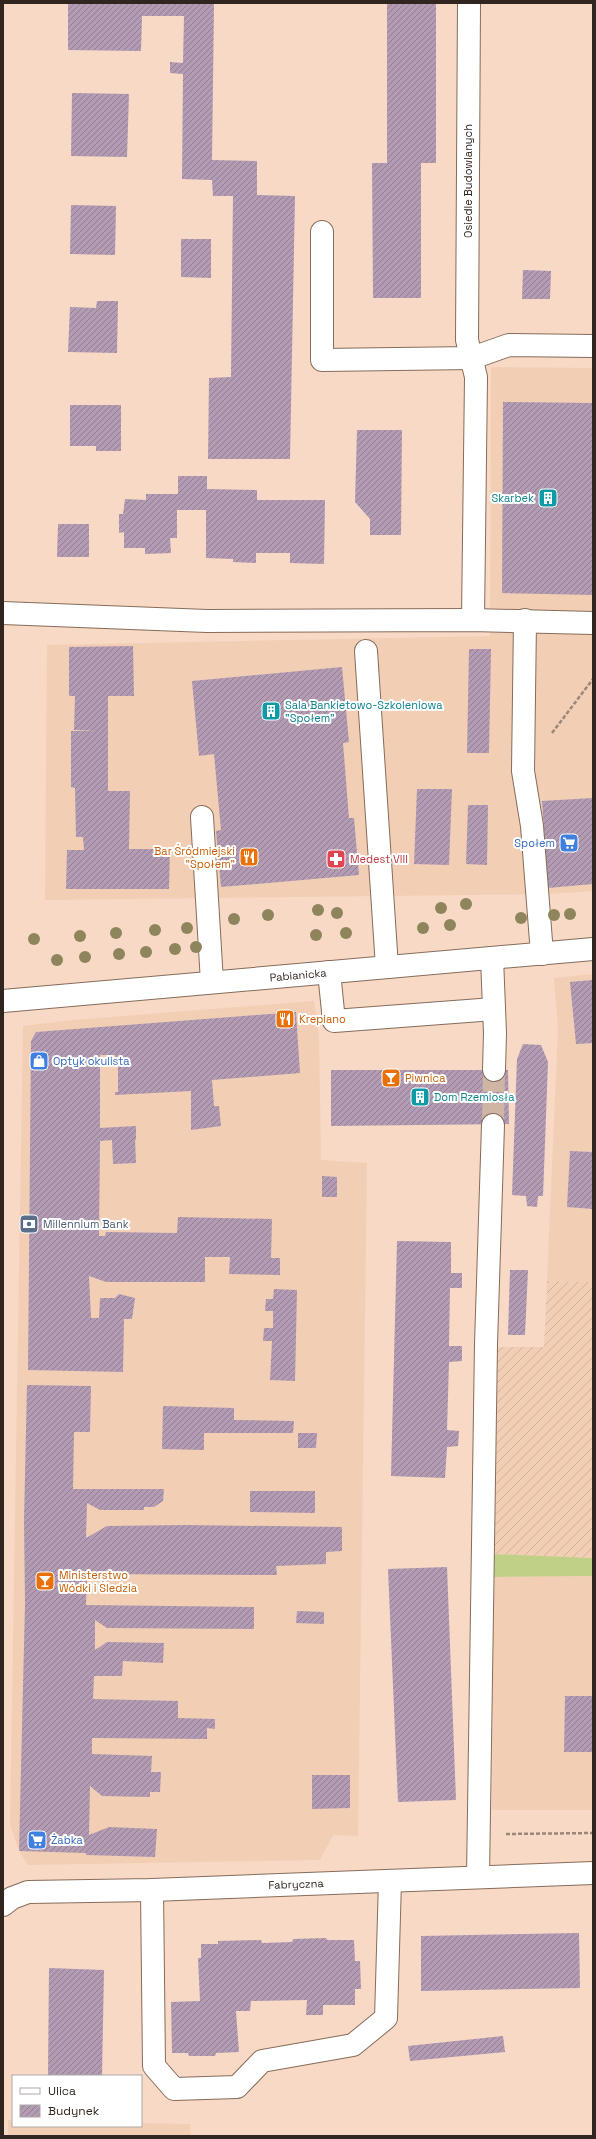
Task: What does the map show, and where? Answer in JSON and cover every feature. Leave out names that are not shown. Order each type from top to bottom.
[{"type":"street","name":"Osiedle Budowlanych","points":[[469,3],[467,340],[476,376],[472,620]]},
{"type":"street","points":[[322,232],[322,360],[472,358],[510,345],[593,346]]},
{"type":"street","points":[[3,613],[207,621],[525,620],[593,623]]},
{"type":"street","points":[[525,620],[523,771],[532,826],[542,954]]},
{"type":"street","points":[[366,651],[387,967]]},
{"type":"street","points":[[202,817],[212,982]]},
{"type":"street","name":"Pabianicka","points":[[3,1001],[593,949]]},
{"type":"street","points":[[492,958],[494,1070]]},
{"type":"street","points":[[329,972],[334,1021],[494,1008]]},
{"type":"street","points":[[478,1877],[477,1834],[486,1344],[493,1125]]},
{"type":"street","name":"Fabryczna","points":[[3,1906],[12,1898],[28,1892],[152,1890],[593,1873]]},
{"type":"street","points":[[152,1890],[154,2066],[174,2088],[237,2087],[262,2061],[353,2045],[386,2018],[390,1881]]},
{"type":"path","points":[[551,734],[593,679]]},
{"type":"path","points":[[477,1834],[593,1833]]},
{"type":"shaded area","points":[[491,367],[593,368],[593,891],[549,894],[45,900],[47,645],[490,636]]},
{"type":"shaded area","points":[[593,974],[593,1282],[547,1281],[558,1029],[554,978]]},
{"type":"shaded area","points":[[314,1001],[319,1036],[321,1160],[367,1163],[358,1836],[333,1835],[320,1860],[28,1865],[19,1851],[10,1824],[23,1026],[73,1020]]},
{"type":"shaded area","points":[[547,1281],[593,1282],[593,1558],[493,1554],[495,1347],[544,1347]]},
{"type":"shaded area","points":[[593,1576],[593,1810],[492,1810],[493,1577]]},
{"type":"shaded area","points":[[8,2120],[12,2120],[12,2127],[142,2127],[142,2123],[190,2124],[191,2136],[8,2136]]},
{"type":"green space","points":[[493,1554],[593,1558],[593,1576],[493,1577]]},
{"type":"building","points":[[68,3],[214,3],[212,160],[257,161],[257,195],[295,196],[290,459],[208,459],[209,378],[231,377],[233,196],[213,196],[212,180],[182,179],[183,74],[170,73],[170,62],[183,63],[184,16],[142,16],[141,51],[68,50]]},
{"type":"building","points":[[387,3],[436,3],[436,163],[421,163],[421,298],[373,298],[372,163],[387,163]]},
{"type":"building","points":[[72,93],[129,94],[127,157],[71,156]]},
{"type":"building","points":[[71,205],[116,206],[115,255],[70,254]]},
{"type":"building","points":[[181,239],[211,239],[211,278],[181,277]]},
{"type":"building","points":[[523,270],[551,271],[550,299],[522,299]]},
{"type":"building","points":[[97,301],[118,301],[117,353],[68,352],[70,307],[96,308]]},
{"type":"building","name":"Skarbek","points":[[503,402],[593,403],[593,595],[502,593]]},
{"type":"building","points":[[70,405],[121,405],[121,451],[96,451],[96,446],[70,446]]},
{"type":"building","points":[[357,430],[402,430],[401,535],[370,535],[370,519],[355,502]]},
{"type":"building","points":[[178,476],[207,476],[207,489],[257,490],[257,500],[325,500],[324,564],[290,563],[290,553],[256,553],[256,563],[233,562],[233,559],[206,558],[206,510],[177,510],[177,538],[170,538],[171,553],[145,554],[145,548],[124,548],[124,532],[119,533],[119,514],[123,514],[125,499],[146,500],[146,494],[178,494]]},
{"type":"building","points":[[58,524],[89,524],[89,557],[57,557]]},
{"type":"building","points":[[133,646],[134,696],[108,696],[108,791],[130,791],[129,849],[170,849],[169,889],[66,889],[67,850],[84,850],[83,837],[76,837],[75,788],[71,787],[71,731],[96,731],[74,730],[75,696],[69,696],[69,647]]},
{"type":"building","points":[[469,649],[491,649],[489,753],[467,753]]},
{"type":"building","points":[[342,667],[349,742],[343,743],[349,818],[354,818],[359,875],[221,887],[216,831],[221,830],[214,754],[199,756],[192,681]]},
{"type":"building","points":[[417,789],[452,789],[449,865],[414,864]]},
{"type":"building","name":"Społem","points":[[593,798],[593,884],[548,888],[542,801]]},
{"type":"building","points":[[468,805],[488,805],[487,865],[466,864]]},
{"type":"building","points":[[593,980],[593,1043],[576,1044],[570,982]]},
{"type":"building","points":[[296,1012],[300,1073],[212,1080],[214,1106],[219,1106],[221,1126],[191,1130],[191,1091],[115,1095],[115,1092],[118,1092],[118,1057],[115,1057],[115,1055],[100,1055],[100,1128],[136,1126],[136,1163],[113,1164],[112,1140],[100,1141],[99,1236],[105,1236],[106,1232],[177,1233],[178,1217],[272,1219],[271,1258],[280,1258],[280,1275],[229,1274],[230,1257],[205,1257],[205,1282],[106,1282],[89,1276],[91,1318],[99,1318],[100,1298],[115,1298],[119,1294],[135,1298],[132,1319],[124,1319],[123,1372],[28,1370],[31,1041],[36,1032]]},
{"type":"building","points":[[523,1044],[541,1045],[548,1062],[543,1196],[538,1196],[537,1207],[527,1206],[526,1196],[512,1195],[517,1059]]},
{"type":"building","name":"Dom Rzemiosła","points":[[331,1070],[508,1070],[509,1124],[331,1126]]},
{"type":"building","points":[[570,1151],[593,1152],[593,1209],[567,1207]]},
{"type":"building","points":[[322,1176],[337,1177],[337,1197],[322,1197]]},
{"type":"building","points":[[397,1241],[451,1242],[451,1273],[462,1273],[462,1288],[450,1288],[449,1346],[462,1346],[462,1361],[449,1362],[447,1430],[459,1431],[458,1446],[447,1447],[445,1478],[391,1476]]},
{"type":"building","points":[[510,1270],[528,1270],[525,1335],[508,1335]]},
{"type":"building","points":[[274,1289],[297,1290],[295,1381],[270,1380],[272,1341],[263,1341],[264,1328],[273,1328],[273,1311],[265,1311],[266,1299],[273,1299]]},
{"type":"building","points":[[27,1385],[91,1386],[90,1432],[74,1432],[73,1489],[164,1489],[163,1501],[154,1507],[144,1507],[144,1510],[100,1510],[87,1503],[86,1538],[107,1526],[186,1525],[342,1527],[342,1551],[326,1552],[326,1564],[276,1566],[277,1575],[87,1574],[86,1605],[254,1607],[254,1629],[107,1628],[95,1620],[95,1650],[107,1642],[164,1643],[163,1663],[123,1661],[122,1676],[94,1676],[93,1699],[178,1701],[178,1718],[215,1719],[215,1729],[207,1728],[207,1739],[92,1738],[92,1754],[152,1756],[151,1772],[161,1772],[160,1792],[150,1792],[150,1797],[102,1796],[90,1786],[89,1835],[109,1827],[157,1829],[155,1857],[19,1851],[25,1604],[24,1520]]},
{"type":"building","points":[[163,1406],[234,1408],[234,1420],[294,1421],[293,1433],[204,1433],[204,1450],[162,1449]]},
{"type":"building","points":[[298,1433],[317,1433],[316,1448],[298,1448]]},
{"type":"building","points":[[250,1491],[315,1491],[315,1513],[250,1512]]},
{"type":"building","points":[[447,1567],[456,1800],[398,1802],[388,1569]]},
{"type":"building","points":[[297,1611],[324,1612],[324,1624],[296,1623]]},
{"type":"building","points":[[565,1696],[593,1696],[593,1752],[564,1752]]},
{"type":"building","points":[[312,1775],[350,1775],[350,1808],[312,1809]]},
{"type":"building","points":[[579,1933],[580,1988],[421,1991],[421,1936]]},
{"type":"building","points":[[326,1938],[327,1940],[354,1940],[355,1961],[360,1961],[361,1989],[355,1989],[355,2005],[323,2005],[323,2015],[306,2015],[307,2000],[251,2001],[250,2011],[236,2011],[239,2052],[216,2053],[215,2056],[189,2056],[188,2053],[172,2053],[171,2002],[200,2001],[198,1958],[201,1958],[201,1944],[218,1944],[218,1941],[261,1940],[262,1943],[292,1942],[293,1939]]},
{"type":"building","points":[[49,1968],[104,1970],[102,2075],[48,2075]]},
{"type":"building","points":[[503,2036],[505,2052],[410,2061],[408,2046]]},
{"type":"tunnel","points":[[493,1125],[494,1070]]},
{"type":"place","name":"Skarbek","points":[[548,498]]},
{"type":"place","name":"Sala Bankietowo-Szkoleniowa \"Społem\"","points":[[271,711]]},
{"type":"place","name":"Społem","points":[[569,843]]},
{"type":"place","name":"Bar Śródmiejski \"Społem\"","points":[[249,857]]},
{"type":"place","name":"Medest VIII","points":[[336,859]]},
{"type":"place","name":"Krepiano","points":[[285,1019]]},
{"type":"place","name":"Optyk okulista","points":[[39,1061]]},
{"type":"place","name":"Piwnica","points":[[391,1078]]},
{"type":"place","name":"Dom Rzemiosła","points":[[420,1097]]},
{"type":"place","name":"Millennium Bank","points":[[29,1224]]},
{"type":"place","name":"Ministerstwo Wódki i Śledzia","points":[[45,1581]]},
{"type":"place","name":"Żabka","points":[[37,1840]]}]
